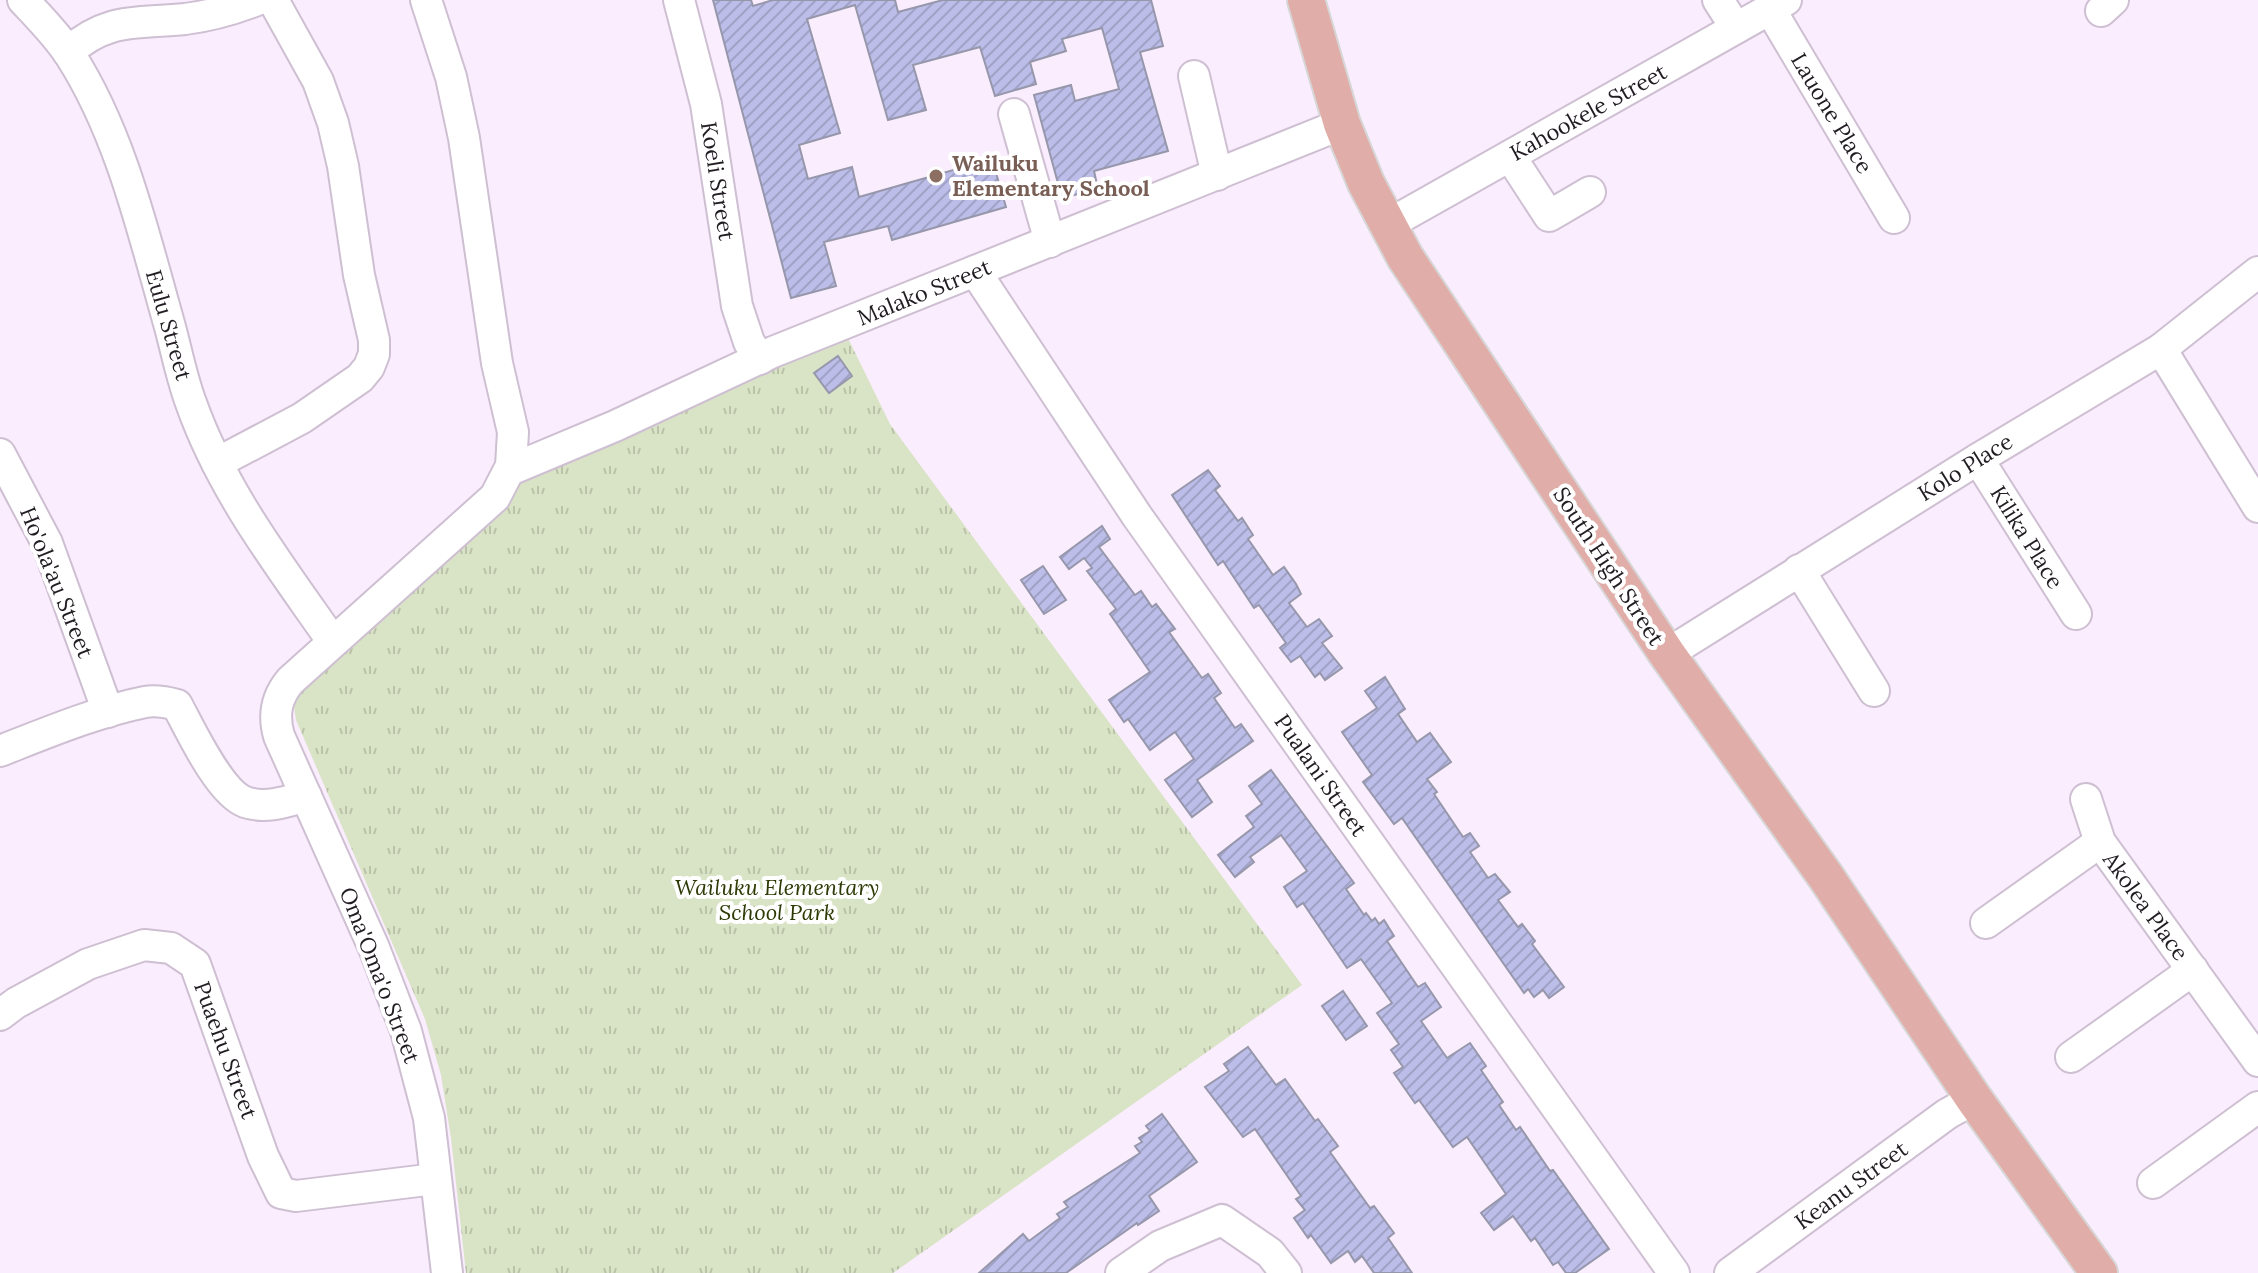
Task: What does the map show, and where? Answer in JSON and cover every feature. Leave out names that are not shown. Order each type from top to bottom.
[{"type":"main road","name":"South High Street","points":[[1306,0],[1342,124],[1366,183],[1405,257],[1667,654],[1826,877],[1974,1099],[2099,1273]]},
{"type":"street","name":"Eulu Street","points":[[23,0],[68,52],[90,92],[130,192],[191,403],[217,463],[252,526],[333,642]]},
{"type":"street","points":[[68,52],[85,37],[103,29],[188,19],[257,0]]},
{"type":"street","points":[[217,463],[302,418],[360,378],[369,367],[375,349],[333,123],[318,81],[273,0]]},
{"type":"street","points":[[333,642],[495,497],[510,470],[514,449],[497,363],[464,138],[451,77],[426,0]]},
{"type":"street","name":"Koeli Street","points":[[679,0],[706,104],[737,306],[749,342],[760,359]]},
{"type":"street","points":[[1718,0],[1736,28]]},
{"type":"street","name":"Kahookele Street","points":[[1389,224],[1778,4]]},
{"type":"street","name":"Lauone Place","points":[[1778,4],[1894,218]]},
{"type":"street","points":[[1194,76],[1217,175]]},
{"type":"street","points":[[1014,114],[1050,242]]},
{"type":"street","name":"Malako Street","points":[[510,470],[760,359],[1342,124]]},
{"type":"street","points":[[1510,156],[1549,216],[1590,192]]},
{"type":"street","name":"Pualani Street","points":[[975,271],[1137,516],[1674,1273]]},
{"type":"street","name":"Kolo Place","points":[[1667,654],[1978,459],[2161,349],[2258,272]]},
{"type":"street","points":[[2161,349],[2258,507]]},
{"type":"street","name":"Ho'ola'au Street","points":[[0,454],[47,543],[108,712]]},
{"type":"street","name":"Kilika Place","points":[[1978,459],[2076,614]]},
{"type":"street","points":[[1799,570],[1874,691]]},
{"type":"street","name":"Oma'Oma'o Street","points":[[333,642],[283,690],[276,712],[279,736],[374,948],[406,1031],[429,1118],[447,1273]]},
{"type":"street","points":[[0,751],[108,712],[163,701],[177,705],[221,780],[242,801],[262,805],[306,796]]},
{"type":"street","name":"Akolea Place","points":[[2086,799],[2100,842],[2258,1061]]},
{"type":"street","name":"Akolea Place","points":[[1986,923],[2100,842]]},
{"type":"street","name":"Puaehu Street","points":[[0,1015],[88,964],[144,945],[171,948],[195,964],[263,1156],[281,1193],[296,1196],[435,1179]]},
{"type":"street","name":"Akolea Place","points":[[2071,1057],[2193,970]]},
{"type":"street","name":"Keanu Street","points":[[1730,1273],[1947,1114],[1974,1099]]},
{"type":"street","points":[[2153,1183],[2258,1107]]},
{"type":"street","points":[[1121,1273],[1160,1246],[1222,1220],[1270,1253],[1286,1273]]},
{"type":"green space","name":"Wailuku Elementary School Park","points":[[846,334],[890,424],[1302,985],[893,1273],[466,1273],[441,1075],[425,1019],[296,720],[294,707],[297,692],[510,486]]},
{"type":"building","points":[[713,0],[751,0],[753,6],[773,0],[895,0],[898,12],[943,0],[1151,0],[1163,46],[1140,52],[1168,151],[1094,171],[1098,189],[1062,198],[1034,95],[1071,85],[1075,101],[1119,89],[1102,28],[1062,39],[1066,51],[1030,62],[1036,84],[995,96],[980,47],[913,65],[926,110],[888,120],[855,5],[807,19],[840,133],[799,145],[808,179],[852,167],[859,197],[992,159],[1006,207],[892,240],[888,226],[824,242],[836,286],[791,298]]},
{"type":"building","points":[[838,356],[852,376],[829,393],[814,373]]},
{"type":"building","points":[[1208,470],[1220,486],[1215,490],[1238,521],[1242,518],[1253,535],[1248,539],[1273,575],[1284,567],[1296,584],[1301,594],[1289,603],[1307,627],[1319,619],[1332,636],[1322,643],[1342,668],[1325,680],[1320,673],[1315,677],[1300,656],[1291,662],[1280,648],[1286,643],[1259,605],[1254,608],[1223,561],[1218,565],[1172,495]]},
{"type":"building","points":[[1102,526],[1110,539],[1099,547],[1135,595],[1141,591],[1152,607],[1156,604],[1175,629],[1169,632],[1202,678],[1208,674],[1221,693],[1214,698],[1235,728],[1241,724],[1253,741],[1197,780],[1212,802],[1192,817],[1165,780],[1194,759],[1175,732],[1150,750],[1128,719],[1124,722],[1109,700],[1150,672],[1110,614],[1116,609],[1087,571],[1092,568],[1084,558],[1069,569],[1060,557]]},
{"type":"building","points":[[1043,566],[1066,600],[1044,614],[1021,580]]},
{"type":"building","points":[[1385,677],[1405,709],[1398,714],[1417,742],[1430,733],[1451,762],[1427,779],[1463,837],[1470,833],[1479,846],[1470,852],[1488,878],[1495,874],[1510,892],[1498,900],[1518,927],[1522,924],[1535,941],[1532,944],[1564,987],[1549,998],[1543,990],[1534,997],[1528,989],[1524,993],[1402,818],[1394,824],[1363,782],[1372,775],[1342,732],[1377,708],[1365,691]]},
{"type":"building","points":[[1271,770],[1354,883],[1346,889],[1364,915],[1366,913],[1372,921],[1375,918],[1379,924],[1384,920],[1394,936],[1387,941],[1418,987],[1425,983],[1441,1007],[1421,1021],[1447,1058],[1470,1043],[1486,1066],[1481,1070],[1503,1102],[1499,1105],[1516,1130],[1520,1127],[1550,1171],[1553,1170],[1609,1249],[1575,1273],[1566,1273],[1558,1262],[1553,1265],[1535,1238],[1531,1241],[1513,1216],[1494,1230],[1481,1213],[1506,1194],[1467,1137],[1453,1147],[1419,1100],[1415,1103],[1394,1073],[1403,1067],[1391,1050],[1399,1044],[1377,1013],[1392,1003],[1361,959],[1347,968],[1303,903],[1297,907],[1284,887],[1307,871],[1281,835],[1250,857],[1254,862],[1235,877],[1218,855],[1254,827],[1246,816],[1262,804],[1249,786]]},
{"type":"building","points":[[1343,991],[1367,1026],[1346,1040],[1322,1006]]},
{"type":"building","points":[[1248,1047],[1276,1085],[1285,1079],[1315,1121],[1318,1119],[1338,1146],[1330,1152],[1370,1208],[1374,1206],[1394,1233],[1388,1238],[1412,1273],[1374,1273],[1362,1256],[1355,1262],[1348,1251],[1331,1263],[1311,1235],[1308,1238],[1294,1218],[1305,1210],[1296,1199],[1301,1196],[1255,1129],[1243,1137],[1205,1087],[1229,1071],[1224,1064]]},
{"type":"building","points":[[1162,1114],[1197,1162],[1149,1196],[1159,1211],[1066,1273],[979,1273],[1023,1234],[1029,1241],[1060,1218],[1057,1214],[1068,1207],[1064,1202],[1140,1153],[1135,1146],[1142,1142],[1139,1138],[1150,1131],[1146,1126]]},
{"type":"place","name":"Wailuku Elementary School","points":[[936,176]]}]
